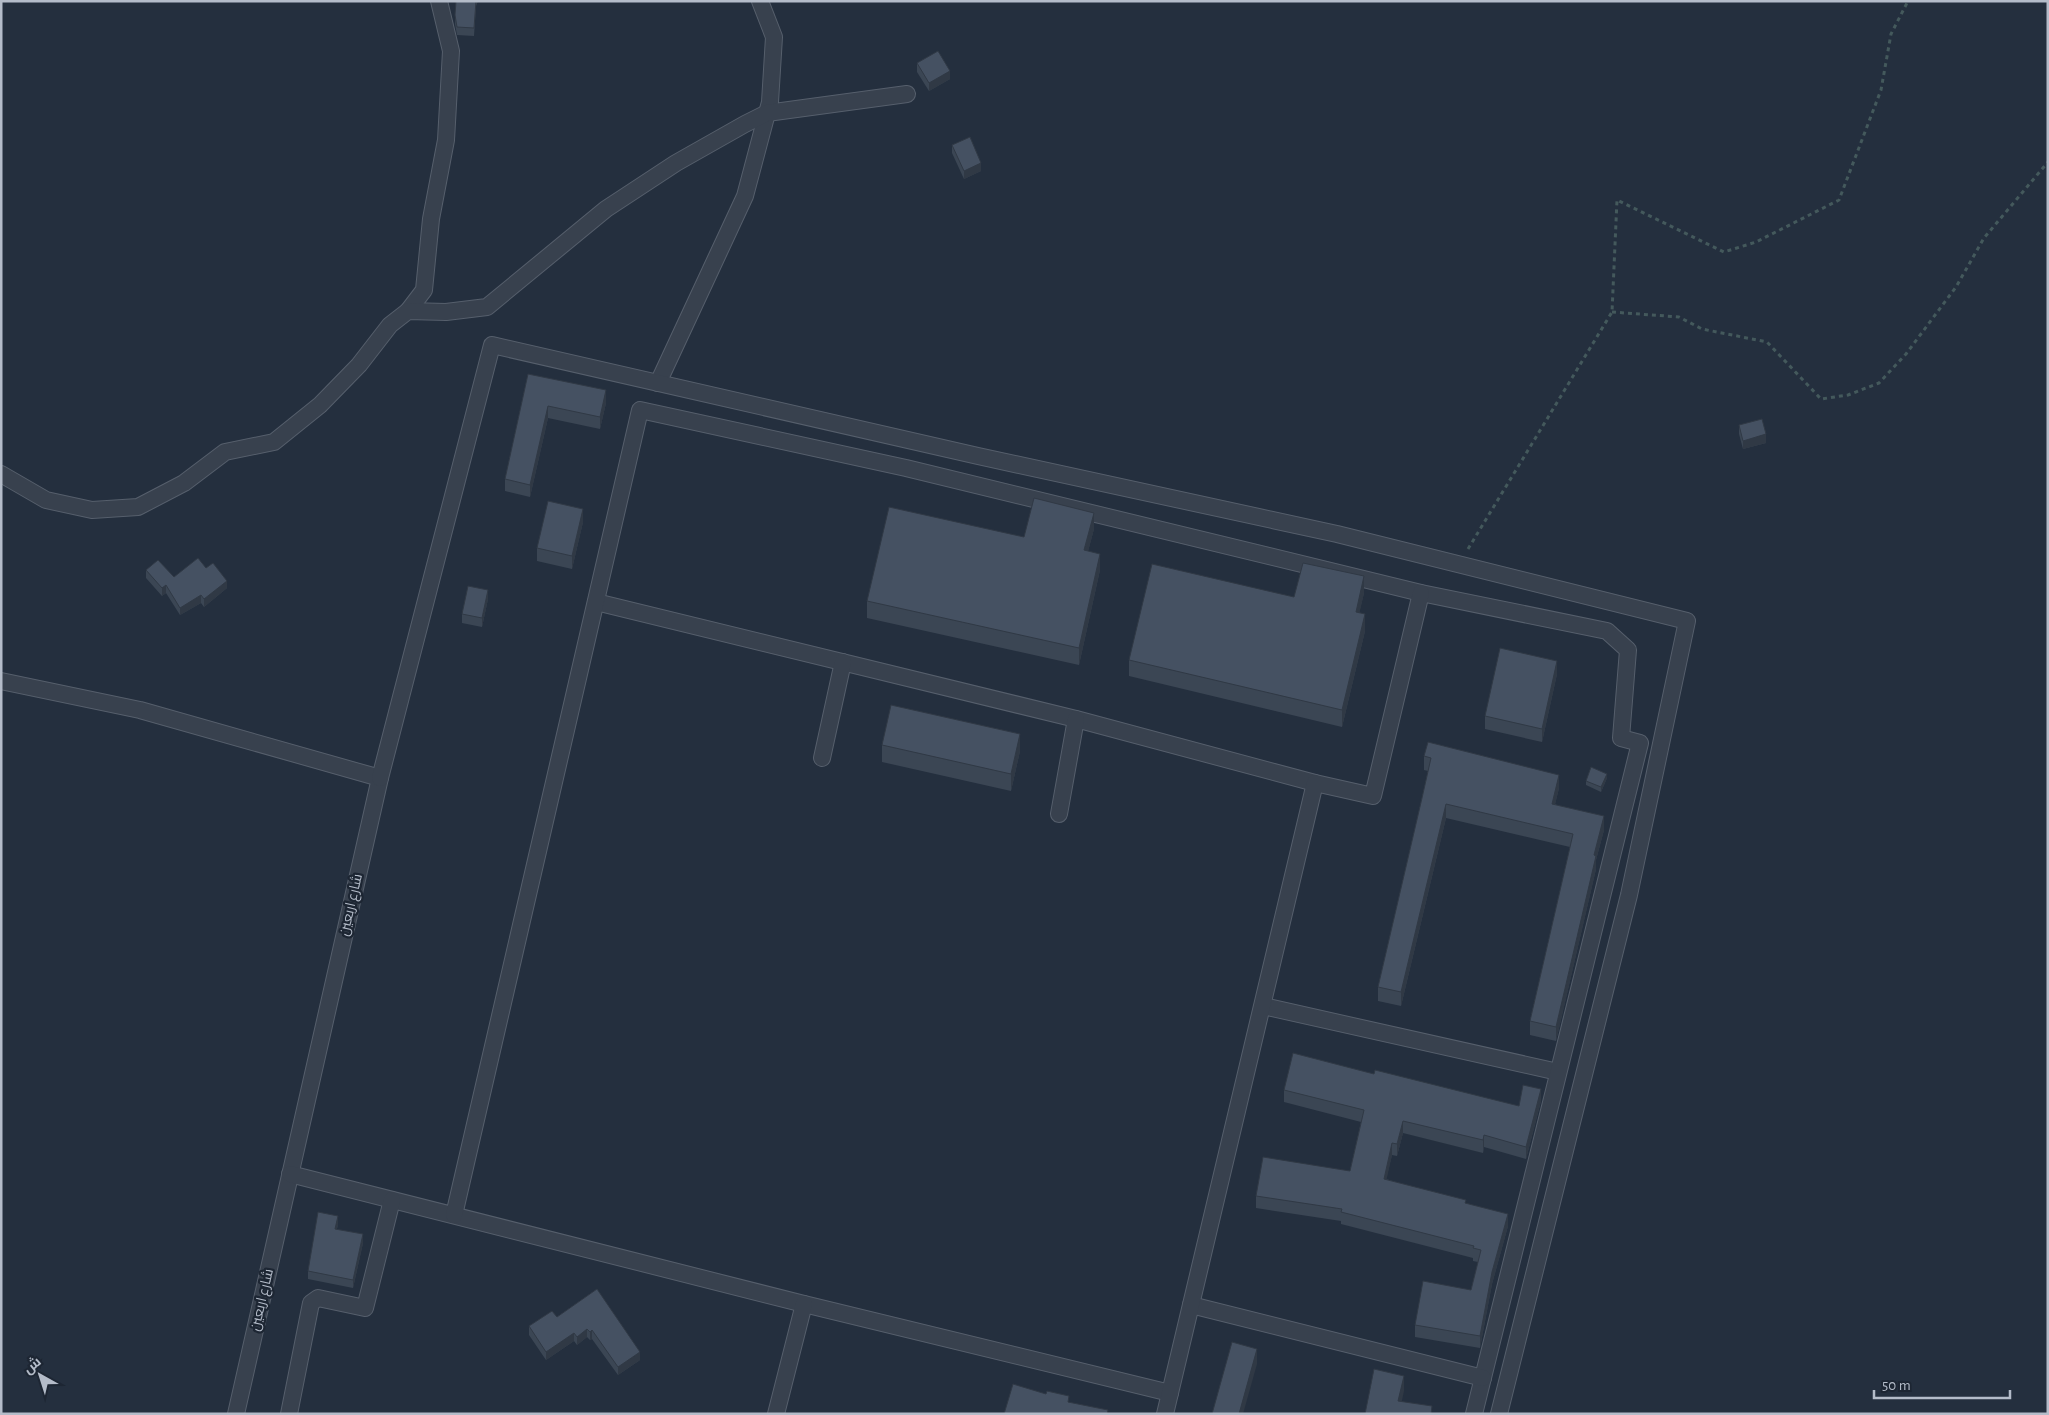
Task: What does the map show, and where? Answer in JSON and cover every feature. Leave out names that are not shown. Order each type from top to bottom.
[{"type":"street","points":[[1,474],[46,500],[92,510],[138,507],[184,484],[225,452],[274,442],[320,405],[359,365],[390,324],[408,311],[424,290],[431,219],[446,140],[451,51],[439,1]]},
{"type":"street","points":[[760,1],[774,37],[770,102],[745,196],[658,383],[968,454],[1337,534],[1687,621],[1628,895],[1499,1414]]},
{"type":"street","points":[[408,311],[446,312],[486,307],[606,209],[676,163],[767,113],[907,94]]},
{"type":"street","name":"شارع اربعين","points":[[236,1414],[380,778],[492,345],[658,383]]},
{"type":"street","points":[[454,1216],[640,410],[916,470],[1421,593],[1607,631],[1628,650],[1621,738],[1640,743],[1474,1414]]},
{"type":"street","points":[[596,602],[1076,719],[1315,783],[1373,796],[1421,593]]},
{"type":"street","points":[[822,758],[844,662]]},
{"type":"street","points":[[1,681],[140,710],[380,778]]},
{"type":"street","points":[[1059,814],[1076,719]]},
{"type":"street","points":[[1166,1414],[1315,783]]},
{"type":"street","points":[[1263,1006],[1558,1072]]},
{"type":"street","points":[[290,1174],[804,1304],[1170,1393]]},
{"type":"street","points":[[288,1414],[311,1303],[318,1298],[366,1308],[392,1200]]},
{"type":"street","points":[[776,1414],[804,1304]]},
{"type":"street","points":[[1191,1305],[1483,1378]]},
{"type":"path","points":[[1458,564],[1612,312],[1617,200],[1724,252],[1756,242],[1839,200],[1881,90],[1891,34],[1908,1]]},
{"type":"path","points":[[1612,312],[1679,317],[1702,329],[1767,342],[1821,399],[1848,395],[1879,383],[1906,354],[1956,287],[1984,238],[2048,162]]},
{"type":"building","points":[[456,1],[476,1],[474,28],[457,27],[455,15]]},
{"type":"building","points":[[938,51],[950,71],[929,83],[917,63]]},
{"type":"building","points":[[970,137],[981,163],[964,171],[952,145]]},
{"type":"building","points":[[528,374],[606,390],[600,417],[548,406],[530,485],[505,479]]},
{"type":"building","points":[[1762,419],[1766,434],[1743,441],[1739,425]]},
{"type":"building","points":[[1034,498],[1094,513],[1084,550],[1100,554],[1079,648],[867,601],[889,507],[1024,537]]},
{"type":"building","points":[[548,501],[583,509],[572,556],[537,548]]},
{"type":"building","points":[[198,558],[206,568],[213,563],[227,581],[204,599],[201,595],[180,608],[166,585],[162,588],[146,570],[158,560],[174,577]]},
{"type":"building","points":[[1303,563],[1364,576],[1356,612],[1365,614],[1342,710],[1129,660],[1152,564],[1294,597]]},
{"type":"building","points":[[468,586],[488,590],[482,618],[462,614]]},
{"type":"building","points":[[1500,648],[1557,661],[1542,729],[1485,716]]},
{"type":"building","points":[[891,705],[1020,734],[1011,774],[882,745]]},
{"type":"building","points":[[1428,742],[1559,775],[1552,804],[1604,816],[1556,1027],[1530,1021],[1573,834],[1446,804],[1401,992],[1378,987],[1431,758],[1424,756]]},
{"type":"building","points":[[1591,767],[1607,774],[1601,787],[1586,781]]},
{"type":"building","points":[[1293,1053],[1374,1074],[1375,1070],[1519,1106],[1523,1085],[1541,1089],[1526,1147],[1484,1135],[1483,1140],[1403,1121],[1397,1144],[1392,1143],[1384,1179],[1466,1200],[1465,1203],[1508,1214],[1492,1272],[1480,1336],[1415,1325],[1423,1281],[1471,1290],[1481,1250],[1473,1248],[1474,1246],[1341,1212],[1342,1209],[1256,1196],[1263,1157],[1350,1171],[1364,1110],[1284,1090]]},
{"type":"building","points":[[318,1212],[338,1216],[335,1229],[363,1234],[353,1280],[308,1271]]},
{"type":"building","points":[[597,1289],[640,1352],[618,1367],[592,1330],[590,1332],[587,1329],[577,1337],[574,1333],[546,1352],[529,1326],[552,1311],[557,1317]]},
{"type":"building","points":[[1232,1342],[1257,1349],[1239,1414],[1212,1414]]},
{"type":"building","points":[[1374,1369],[1404,1376],[1398,1401],[1432,1406],[1431,1414],[1365,1414]]},
{"type":"building","points":[[1013,1384],[1046,1394],[1047,1391],[1069,1396],[1068,1402],[1108,1410],[1107,1414],[1004,1414]]}]
